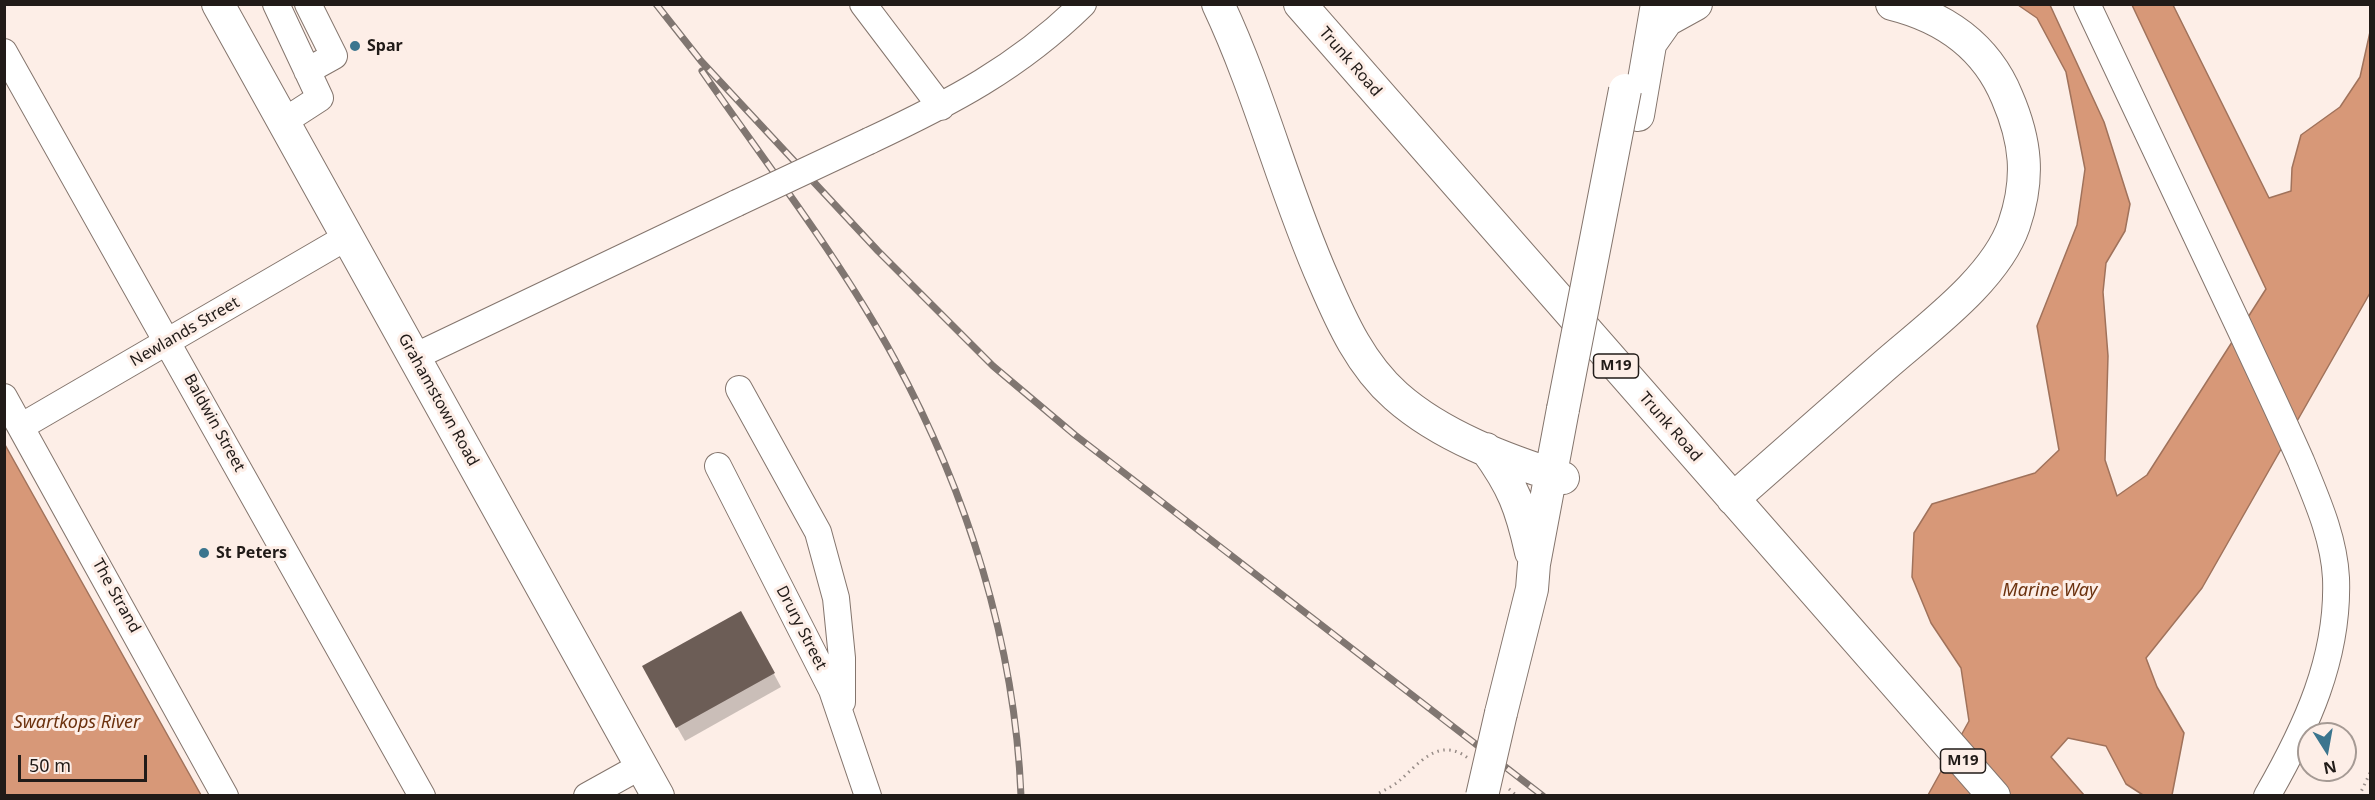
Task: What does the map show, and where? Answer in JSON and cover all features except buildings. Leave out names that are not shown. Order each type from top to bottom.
[{"type":"main road","name":"Grahamstown Road","points":[[218,4],[658,795]]},
{"type":"main road","points":[[1218,4],[1310,250],[1358,352],[1396,397],[1433,423],[1486,448],[1557,476]]},
{"type":"main road","name":"Trunk Road","points":[[1300,4],[1994,795]]},
{"type":"main road","points":[[1632,102],[1639,4]]},
{"type":"main road","points":[[1495,792],[1501,713],[1557,476],[1632,102],[1649,46],[1657,4]]},
{"type":"main road","points":[[1649,46],[1667,20],[1696,4]]},
{"type":"main road","points":[[1733,499],[1976,285],[2014,226],[2022,194],[2025,157],[2020,128],[2004,90],[1976,50],[1954,29],[1922,12],[1892,4]]},
{"type":"main road","points":[[1486,448],[1511,485],[1520,505],[1533,576]]},
{"type":"street","points":[[276,4],[319,94],[319,101],[283,122]]},
{"type":"street","points":[[307,70],[334,56],[308,4]]},
{"type":"street","points":[[863,4],[941,107]]},
{"type":"street","points":[[414,357],[941,107],[1025,56],[1083,4]]},
{"type":"street","points":[[2087,4],[2280,413],[2328,531],[2336,577],[2327,667],[2312,709],[2293,751],[2267,795]]},
{"type":"street","name":"Baldwin Street","points":[[4,52],[422,795]]},
{"type":"street","name":"Newlands Street","points":[[22,426],[347,237]]},
{"type":"street","points":[[739,389],[818,532],[836,598],[842,658],[843,714]]},
{"type":"street","name":"The Strand","points":[[4,397],[225,795]]},
{"type":"street","name":"Drury Street","points":[[718,466],[843,714],[868,795]]},
{"type":"street","points":[[587,795],[642,766]]},
{"type":"path","points":[[1374,795],[1398,782],[1426,755],[1438,751],[1461,753],[1470,760]]},
{"type":"path","points":[[2359,795],[2370,773]]},
{"type":"path","points":[[1495,792],[1517,795]]},
{"type":"water","name":"Marine Way","points":[[2018,5],[2050,5],[2104,122],[2130,204],[2125,231],[2106,263],[2103,292],[2108,356],[2105,460],[2117,496],[2147,475],[2266,289],[2132,5],[2173,5],[2269,198],[2291,191],[2292,168],[2301,135],[2340,107],[2360,77],[2370,32],[2370,293],[2202,588],[2146,658],[2157,687],[2184,733],[2172,795],[2143,795],[2126,784],[2106,746],[2068,738],[2051,757],[2084,795],[1928,795],[1969,721],[1961,668],[1931,623],[1912,577],[1914,533],[1932,504],[2035,473],[2059,450],[2037,326],[2077,225],[2085,169],[2066,72],[2037,18]]},
{"type":"water","name":"Swartkops River","points":[[4,443],[201,795],[5,795]]},
{"type":"railway","points":[[656,4],[701,61],[878,251],[993,366],[1075,435],[1543,796]]},
{"type":"railway","points":[[702,71],[802,212],[873,321],[920,409],[944,461],[983,570],[997,626],[1009,682],[1017,739],[1021,796]]},
{"type":"place","name":"Spar","points":[[355,46]]},
{"type":"place","name":"St Peters","points":[[204,553]]}]
